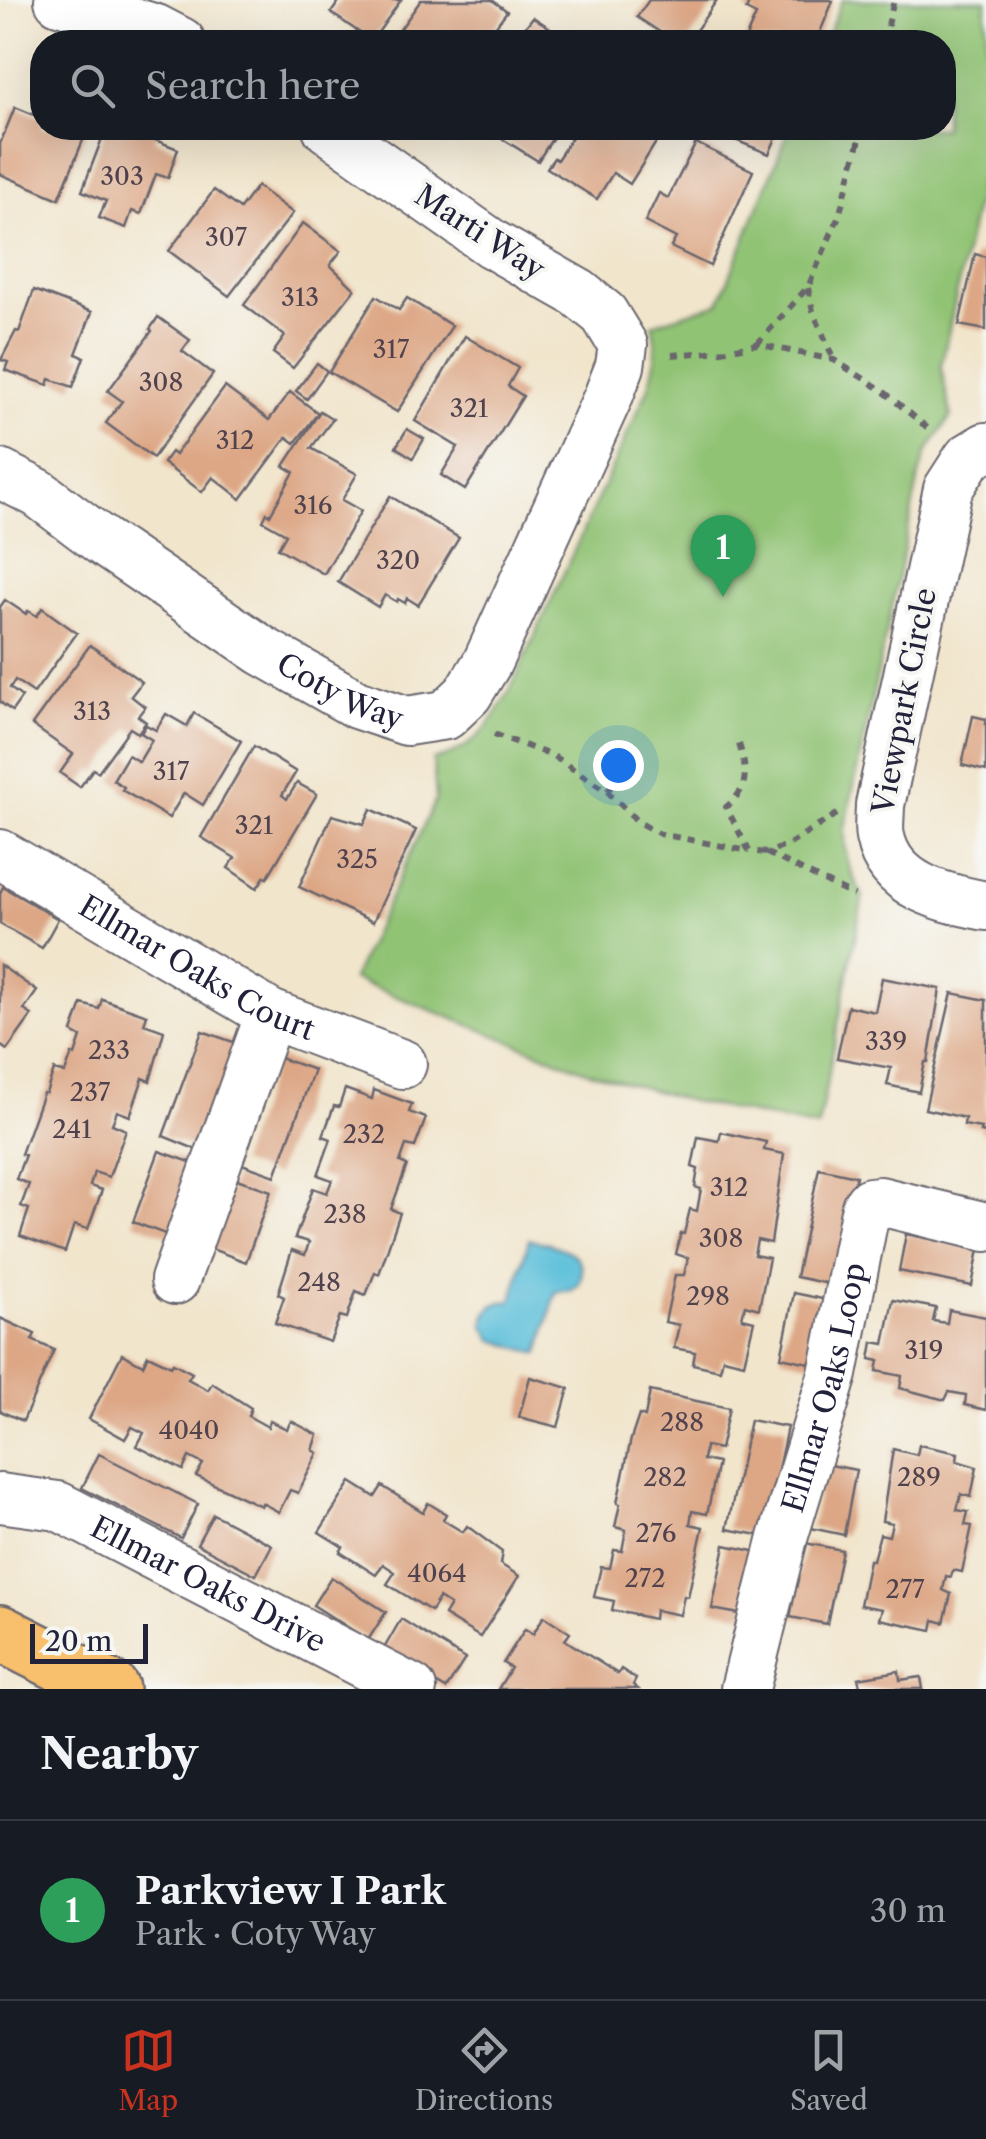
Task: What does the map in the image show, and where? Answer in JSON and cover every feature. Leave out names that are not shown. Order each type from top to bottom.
[{"type":"highway","points":[[0,1632],[112,1689]]},
{"type":"street","points":[[59,0],[158,30]]},
{"type":"street","name":"Marti Way","points":[[344,140],[492,244],[578,294],[604,314],[623,344]]},
{"type":"street","name":"Coty Way","points":[[0,474],[38,493],[263,652],[356,704],[407,721],[446,715],[468,694],[487,663],[608,397],[620,366],[623,344]]},
{"type":"street","name":"Viewpark Circle","points":[[986,447],[968,458],[948,490],[880,806],[880,837],[890,863],[915,886],[953,900],[986,906]]},
{"type":"street","name":"Ellmar Oaks Court","points":[[0,854],[270,1014],[402,1064]]},
{"type":"street","points":[[175,1280],[270,1014]]},
{"type":"street","name":"Ellmar Oaks Loop","points":[[745,1689],[782,1538],[833,1374],[866,1207],[870,1202],[880,1201],[986,1227]]},
{"type":"street","name":"Ellmar Oaks Drive","points":[[0,1498],[58,1506],[412,1689]]},
{"type":"path","points":[[887,30],[894,0]]},
{"type":"path","points":[[757,344],[808,287],[839,216],[860,140]]},
{"type":"path","points":[[808,287],[812,311],[834,360]]},
{"type":"path","points":[[672,354],[757,344],[834,360],[882,390],[930,431]]},
{"type":"path","points":[[494,734],[553,756],[607,791],[638,822],[660,834],[766,853],[854,896]]},
{"type":"path","points":[[739,744],[748,772],[738,798],[726,807],[749,850]]},
{"type":"path","points":[[607,791],[633,760]]},
{"type":"path","points":[[766,853],[788,845],[843,810]]},
{"type":"green space","points":[[842,0],[986,0],[986,155],[941,367],[951,416],[927,452],[920,472],[845,828],[848,863],[863,896],[818,1128],[685,1100],[586,1071],[352,979],[436,799],[433,760],[461,749],[482,732],[513,684],[648,389],[655,357],[652,324],[719,303],[785,140],[956,140],[956,30],[830,30]]},
{"type":"water","points":[[529,1239],[568,1251],[576,1257],[582,1273],[572,1290],[556,1292],[539,1354],[493,1340],[484,1325],[492,1306],[512,1301]]},
{"type":"building","points":[[340,0],[401,0],[380,30],[356,30],[331,13]]},
{"type":"building","points":[[421,0],[492,0],[507,11],[493,30],[400,30]]},
{"type":"building","points":[[649,0],[717,0],[696,30],[657,30],[637,17]]},
{"type":"building","points":[[750,0],[833,1],[821,30],[749,30],[756,15],[746,10]]},
{"type":"building","points":[[533,17],[553,30],[523,30]]},
{"type":"building","points":[[15,107],[30,113],[30,140],[83,140],[59,199],[0,174],[0,144]]},
{"type":"building","points":[[101,140],[155,140],[178,149],[168,178],[156,174],[141,214],[132,211],[126,228],[99,218],[106,201],[82,191]]},
{"type":"building","points":[[504,140],[551,140],[538,161]]},
{"type":"building","points":[[570,140],[658,140],[630,184],[613,173],[597,199],[547,168],[554,158],[557,160]]},
{"type":"building","points":[[735,140],[775,140],[769,154]]},
{"type":"building","points":[[696,143],[753,171],[710,266],[671,247],[676,238],[645,222],[659,193],[668,198]]},
{"type":"building","points":[[257,186],[293,213],[229,296],[169,251],[214,190],[240,209]]},
{"type":"building","points":[[303,223],[341,251],[330,265],[355,289],[293,368],[273,353],[285,336],[244,305]]},
{"type":"building","points":[[975,254],[986,257],[986,330],[959,325]]},
{"type":"building","points":[[34,290],[92,312],[76,354],[84,357],[73,387],[50,379],[48,385],[5,370],[8,362],[1,360],[16,331],[19,332]]},
{"type":"building","points":[[376,296],[399,310],[407,298],[452,326],[397,412],[329,372]]},
{"type":"building","points":[[158,317],[190,340],[182,351],[213,374],[153,458],[106,423],[122,401],[108,391]]},
{"type":"building","points":[[465,336],[518,368],[508,386],[523,396],[465,490],[441,475],[458,447],[415,421]]},
{"type":"building","points":[[317,363],[327,371],[307,399],[296,391]]},
{"type":"building","points":[[225,387],[269,420],[290,392],[318,413],[295,443],[287,437],[241,499],[213,477],[202,492],[163,463],[171,452],[175,455]]},
{"type":"building","points":[[320,411],[333,419],[311,448],[357,474],[342,500],[361,511],[324,574],[278,548],[286,534],[263,521],[294,472],[284,466]]},
{"type":"building","points":[[407,429],[424,439],[413,458],[396,447]]},
{"type":"building","points":[[390,496],[459,538],[418,605],[407,598],[405,603],[398,599],[397,602],[385,595],[378,607],[338,582]]},
{"type":"building","points":[[5,600],[26,614],[28,611],[37,616],[42,608],[77,633],[34,693],[15,680],[10,688],[22,697],[12,711],[0,702],[0,607]]},
{"type":"building","points":[[90,645],[142,682],[131,696],[145,707],[138,716],[146,722],[138,733],[130,728],[98,772],[93,769],[80,787],[60,773],[73,754],[32,725]]},
{"type":"building","points":[[194,713],[241,741],[203,805],[184,793],[169,818],[122,790],[124,787],[113,780],[128,755],[139,762],[152,740],[141,733],[146,725],[156,730],[166,714],[187,726]]},
{"type":"building","points":[[973,716],[986,719],[986,771],[962,765]]},
{"type":"building","points":[[254,746],[296,772],[282,795],[287,799],[297,783],[317,794],[267,878],[257,888],[228,868],[235,858],[201,837]]},
{"type":"building","points":[[371,809],[416,830],[373,922],[299,887],[332,815],[364,824]]},
{"type":"building","points":[[3,887],[58,919],[42,948],[0,924]]},
{"type":"building","points":[[0,965],[37,991],[24,1010],[32,1015],[7,1050],[0,1045]]},
{"type":"building","points":[[882,978],[940,989],[919,1092],[887,1085],[891,1068],[837,1058],[848,1006],[875,1012]]},
{"type":"building","points":[[952,993],[986,1000],[986,1133],[964,1125],[965,1118],[925,1109]]},
{"type":"building","points":[[102,999],[147,1015],[144,1024],[164,1031],[150,1081],[143,1078],[130,1116],[117,1111],[112,1124],[126,1130],[109,1177],[94,1172],[90,1186],[102,1190],[88,1229],[74,1225],[65,1252],[20,1236],[29,1209],[21,1206],[29,1184],[16,1179],[43,1093],[54,1070],[65,1073],[72,1054],[75,1055],[81,1037],[72,1032],[82,1004],[99,1009]]},
{"type":"building","points":[[202,1031],[239,1044],[200,1151],[163,1136]]},
{"type":"building","points":[[277,1057],[314,1070],[275,1176],[239,1163]]},
{"type":"building","points":[[345,1089],[372,1099],[374,1090],[412,1104],[409,1112],[426,1118],[415,1147],[406,1145],[400,1162],[407,1165],[391,1209],[400,1213],[379,1274],[375,1272],[366,1295],[356,1291],[347,1318],[340,1316],[330,1342],[275,1323],[284,1297],[278,1294],[292,1250],[305,1255],[309,1242],[295,1238],[313,1188],[327,1193],[332,1180],[318,1175],[331,1139],[323,1136]]},
{"type":"building","points":[[721,1132],[766,1142],[764,1150],[784,1154],[771,1243],[757,1240],[754,1255],[769,1258],[759,1309],[745,1305],[742,1318],[754,1321],[744,1363],[723,1358],[720,1370],[693,1364],[695,1352],[674,1348],[679,1325],[665,1322],[675,1275],[684,1275],[688,1258],[676,1254],[681,1233],[684,1234],[690,1209],[697,1211],[701,1189],[695,1187],[698,1169],[692,1167],[698,1137],[719,1141]]},
{"type":"building","points":[[159,1151],[196,1164],[170,1236],[133,1222]]},
{"type":"building","points":[[819,1168],[856,1176],[834,1285],[796,1277]]},
{"type":"building","points":[[234,1178],[271,1191],[246,1262],[209,1248]]},
{"type":"building","points":[[906,1234],[979,1249],[972,1286],[899,1271]]},
{"type":"building","points":[[794,1293],[827,1300],[814,1364],[781,1357]]},
{"type":"building","points":[[893,1300],[936,1308],[933,1321],[947,1323],[949,1310],[986,1317],[986,1410],[965,1405],[966,1395],[949,1392],[945,1400],[900,1388],[902,1376],[877,1371],[879,1361],[870,1359],[873,1342],[884,1344]]},
{"type":"building","points":[[0,1318],[35,1334],[32,1340],[54,1350],[23,1421],[0,1411]]},
{"type":"building","points":[[122,1354],[143,1365],[148,1355],[171,1366],[173,1363],[192,1373],[188,1379],[208,1390],[212,1383],[251,1408],[248,1416],[268,1427],[270,1421],[287,1429],[291,1421],[318,1435],[313,1450],[318,1453],[298,1493],[290,1490],[279,1512],[262,1503],[261,1506],[196,1476],[203,1464],[189,1457],[183,1470],[137,1446],[144,1433],[132,1427],[125,1439],[89,1419]]},
{"type":"building","points":[[530,1377],[569,1388],[558,1427],[519,1417]]},
{"type":"building","points":[[650,1391],[729,1408],[720,1449],[705,1446],[703,1460],[718,1463],[707,1514],[692,1511],[690,1524],[703,1527],[688,1597],[684,1596],[680,1615],[655,1610],[654,1619],[612,1610],[614,1601],[594,1597],[601,1567],[610,1568],[614,1550],[622,1551],[626,1530],[615,1527],[620,1504],[617,1503],[631,1439],[639,1415],[645,1417]]},
{"type":"building","points":[[750,1420],[787,1427],[764,1536],[727,1529]]},
{"type":"building","points":[[919,1445],[958,1453],[957,1461],[977,1467],[971,1497],[961,1494],[957,1510],[968,1512],[965,1525],[972,1526],[962,1572],[953,1570],[951,1577],[946,1576],[943,1590],[951,1594],[944,1623],[934,1620],[932,1630],[879,1619],[882,1609],[860,1605],[869,1560],[873,1560],[880,1534],[889,1536],[892,1523],[882,1521],[893,1449],[917,1455]]},
{"type":"building","points":[[99,1454],[198,1504],[181,1538],[82,1488]]},
{"type":"building","points":[[825,1464],[856,1470],[844,1535],[811,1528]]},
{"type":"building","points":[[351,1482],[375,1497],[382,1486],[423,1512],[428,1503],[446,1514],[443,1520],[463,1532],[467,1526],[502,1552],[500,1564],[519,1576],[480,1637],[444,1615],[450,1605],[439,1598],[431,1611],[387,1584],[395,1572],[383,1564],[376,1575],[340,1552],[343,1547],[319,1532]]},
{"type":"building","points":[[213,1514],[272,1545],[256,1575],[197,1544]]},
{"type":"building","points":[[805,1543],[842,1550],[827,1624],[790,1617]]},
{"type":"building","points":[[725,1545],[758,1552],[745,1615],[712,1609]]},
{"type":"building","points":[[331,1577],[386,1612],[368,1640],[313,1605]]},
{"type":"building","points":[[544,1616],[570,1633],[565,1640],[618,1674],[621,1669],[636,1679],[633,1685],[638,1689],[498,1689],[511,1668],[503,1663],[525,1629],[533,1634]]},
{"type":"building","points":[[401,1619],[465,1659],[446,1689],[382,1652]]},
{"type":"building","points":[[899,1671],[900,1680],[921,1677],[923,1689],[852,1689],[860,1686],[858,1678]]},
{"type":"place","name":"Parkview I Park","points":[[723,597]]}]
